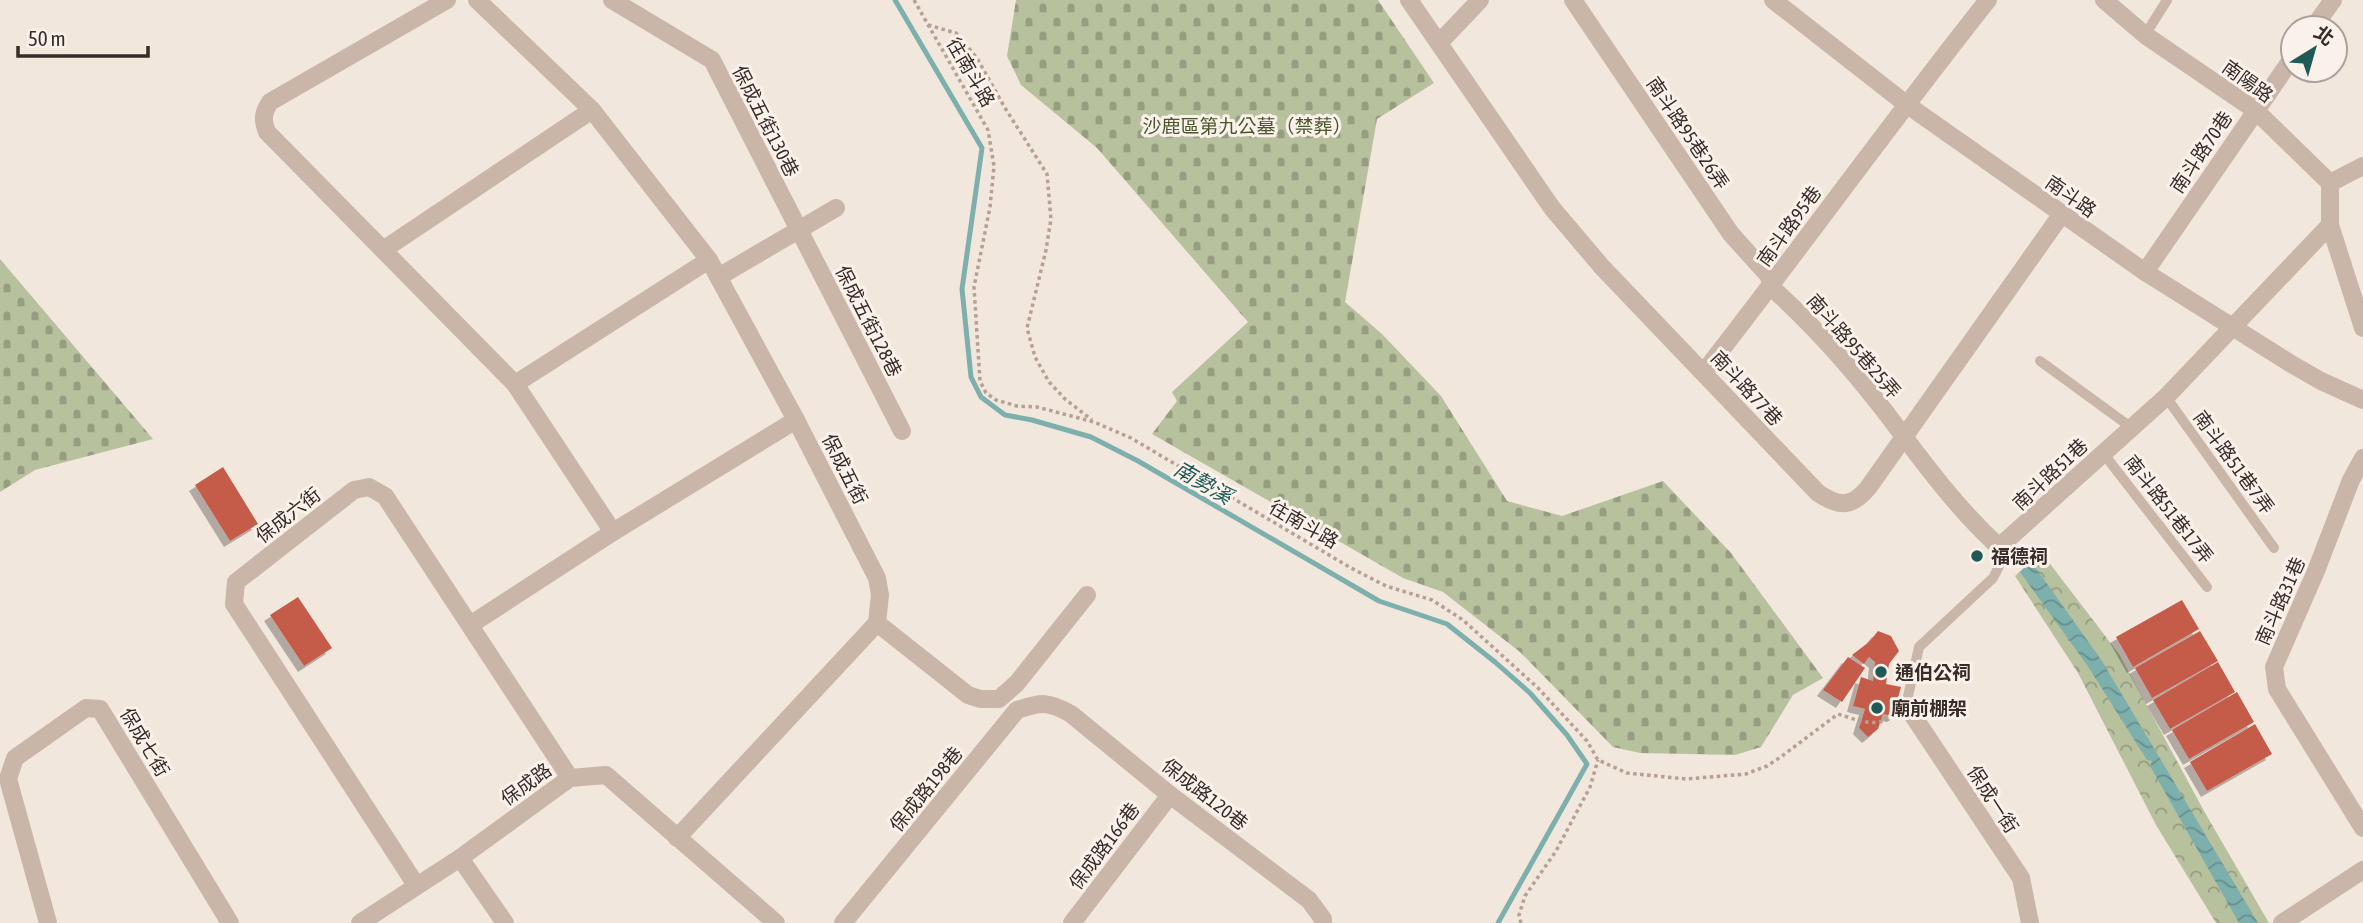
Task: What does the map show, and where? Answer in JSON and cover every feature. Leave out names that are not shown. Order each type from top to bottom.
[{"type":"street","points":[[447,0],[270,102],[264,111],[263,121],[268,132],[515,384],[613,532]]},
{"type":"street","name":"保成五街","points":[[477,0],[592,110],[720,276],[877,578],[880,595],[877,623]]},
{"type":"street","name":"保成五街130巷","points":[[612,0],[712,60],[798,229]]},
{"type":"street","name":"南斗路77巷","points":[[1409,0],[1552,208],[1602,267],[1818,493],[1829,500],[1851,503],[1860,497],[2061,215]]},
{"type":"street","points":[[1439,43],[1480,0]]},
{"type":"street","name":"南斗路95巷26弄","points":[[1573,0],[1731,234],[1769,276],[1771,287]]},
{"type":"street","name":"南斗路","points":[[1773,0],[1906,103],[2145,272],[2321,381],[2363,400]]},
{"type":"street","name":"南斗路95巷","points":[[1704,372],[1771,287],[1906,103],[1988,0]]},
{"type":"street","name":"南陽路","points":[[2104,0],[2145,36],[2255,110],[2330,183]]},
{"type":"street","name":"南斗路70巷","points":[[2145,272],[2279,77]]},
{"type":"street","points":[[383,250],[592,110]]},
{"type":"street","points":[[2363,166],[2330,183],[2330,225],[2363,328]]},
{"type":"street","points":[[720,276],[836,208]]},
{"type":"street","name":"南斗路51巷","points":[[1999,547],[2166,397],[2330,225]]},
{"type":"street","name":"保成五街128巷","points":[[798,229],[902,431]]},
{"type":"street","points":[[515,384],[709,260]]},
{"type":"street","name":"南斗路95巷25弄","points":[[1771,287],[1820,334],[1903,435]]},
{"type":"street","points":[[470,625],[613,532],[796,420]]},
{"type":"street","points":[[1903,435],[1979,530],[1999,547]]},
{"type":"street","name":"南斗路31巷","points":[[2363,458],[2351,480],[2316,571],[2274,667],[2277,689],[2363,828]]},
{"type":"street","name":"保成六街","points":[[416,885],[233,604],[236,582],[354,491],[369,486],[385,496],[570,778]]},
{"type":"street","points":[[677,838],[877,623],[968,695],[979,699],[999,699],[1017,683],[1087,595]]},
{"type":"street","name":"保成路198巷","points":[[843,923],[1017,710],[1039,703],[1054,704]]},
{"type":"street","name":"保成路120巷","points":[[1054,704],[1071,714],[1309,900],[1323,923]]},
{"type":"street","name":"保成一街","points":[[1906,705],[2021,877],[2030,923]]},
{"type":"street","name":"保成七街","points":[[48,923],[8,779],[15,758],[86,708],[100,709],[230,923]]},
{"type":"street","name":"保成路","points":[[360,923],[460,858],[570,778],[606,775],[776,923]]},
{"type":"street","name":"保成路166巷","points":[[1072,923],[1170,794]]},
{"type":"street","points":[[460,858],[505,923]]},
{"type":"street","points":[[2282,923],[2363,870]]},
{"type":"lane","points":[[2145,36],[2167,0]]},
{"type":"lane","points":[[2040,361],[2132,428]]},
{"type":"lane","name":"南斗路51巷7弄","points":[[2166,397],[2274,548]]},
{"type":"lane","name":"南斗路51巷17弄","points":[[2104,453],[2207,587]]},
{"type":"lane","points":[[1906,705],[1919,647],[1993,578],[2006,553],[1999,547]]},
{"type":"path","name":"往南斗路","points":[[914,0],[988,130],[994,166],[990,207],[974,287],[980,381],[986,393],[996,400],[1017,406],[1037,407],[1094,422],[1131,439],[1351,568],[1386,586],[1432,600],[1463,620],[1538,688],[1587,741],[1598,760]]},
{"type":"path","points":[[928,25],[956,33],[977,58],[1047,174],[1051,219],[1027,328],[1035,357],[1049,382],[1094,422]]},
{"type":"path","points":[[1521,923],[1519,915],[1525,896],[1556,851],[1590,787],[1598,760],[1627,773],[1686,779],[1746,774],[1782,756],[1838,714],[1876,724],[1889,720],[1906,705]]},
{"type":"green space","name":"沙鹿區第九公墓（禁葬）","points":[[1016,0],[1378,0],[1434,83],[1377,119],[1345,302],[1382,334],[1441,396],[1507,501],[1562,516],[1663,481],[1731,553],[1823,678],[1793,695],[1761,747],[1735,755],[1640,753],[1613,747],[1520,652],[1443,592],[1403,578],[1152,434],[1177,401],[1172,392],[1248,322],[1097,148],[1021,85],[1007,56]]},
{"type":"green space","points":[[0,259],[153,439],[35,470],[0,492]]},
{"type":"green space","points":[[2041,552],[2119,654],[2204,811],[2269,923],[2216,923],[2156,825],[2078,673],[2015,576]]},
{"type":"water","points":[[2031,561],[2102,661],[2258,923],[2239,923],[2150,766],[2152,761],[2147,760],[2087,665],[2020,572]]},
{"type":"building","points":[[223,467],[258,524],[230,541],[195,485]]},
{"type":"building","points":[[298,597],[332,648],[304,666],[270,615]]},
{"type":"building","points":[[2182,600],[2199,629],[2133,667],[2116,637]]},
{"type":"building","points":[[1878,631],[1891,636],[1899,651],[1889,664],[1886,684],[1901,687],[1893,716],[1883,714],[1878,729],[1868,737],[1859,728],[1865,709],[1853,706],[1861,677],[1873,681],[1875,662],[1869,657],[1864,664],[1852,655]]},
{"type":"building","points":[[2200,631],[2218,661],[2152,698],[2135,668]]},
{"type":"building","points":[[1848,657],[1865,668],[1842,702],[1823,690]]},
{"type":"building","points":[[2218,662],[2235,692],[2170,729],[2153,700]]},
{"type":"building","points":[[2237,692],[2254,722],[2189,759],[2172,730]]},
{"type":"building","points":[[2255,724],[2272,754],[2207,791],[2190,762]]},
{"type":"waterway","name":"南勢溪","points":[[895,0],[982,148],[962,289],[971,377],[981,397],[1005,415],[1091,437],[1138,461],[1379,601],[1447,624],[1530,693],[1567,735],[1587,764],[1498,923]]},
{"type":"place","name":"福德祠","points":[[1977,556]]},
{"type":"place","name":"通伯公祠","points":[[1881,672]]},
{"type":"place","name":"廟前棚架","points":[[1877,708]]}]
